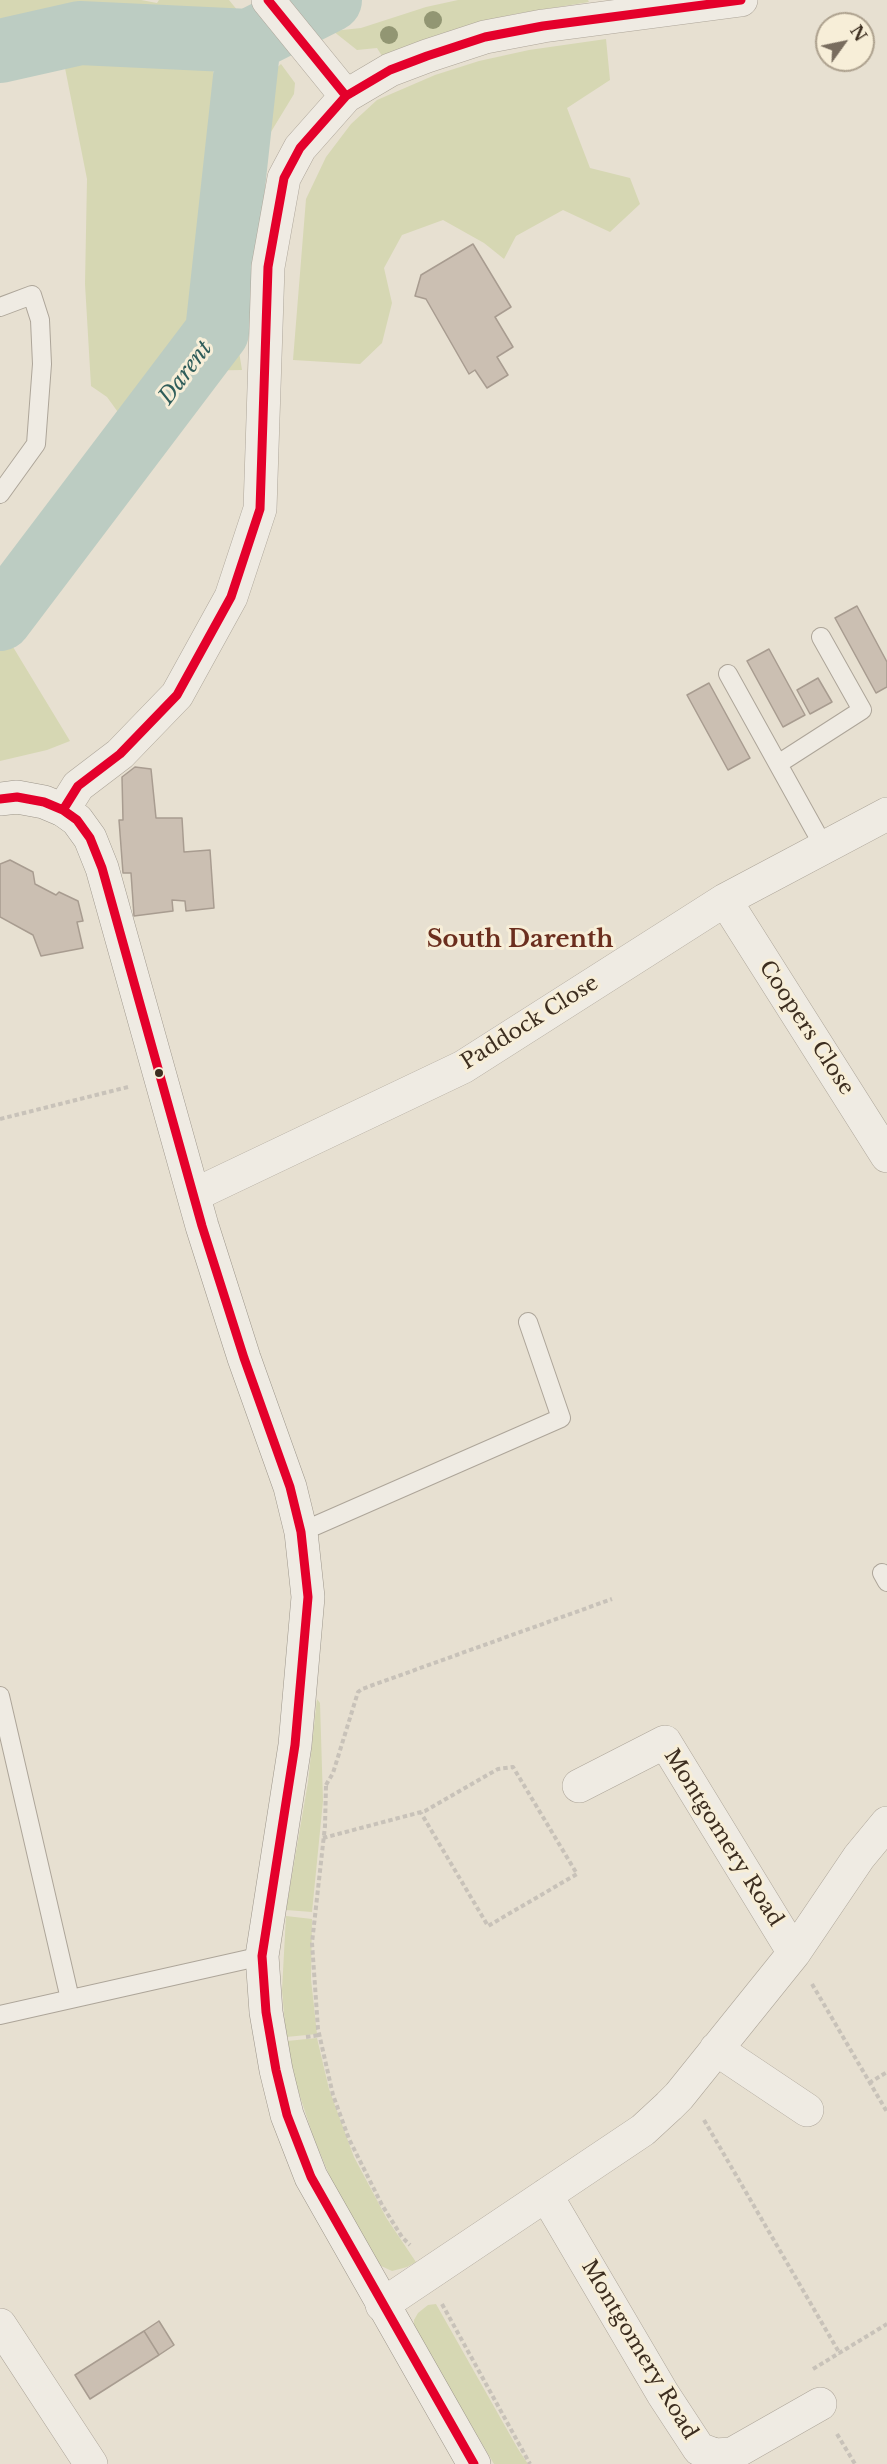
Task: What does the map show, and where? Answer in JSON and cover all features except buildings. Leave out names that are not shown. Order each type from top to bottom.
[{"type":"street","points":[[268,0],[346,96]]},
{"type":"street","points":[[63,810],[78,786],[120,754],[177,695],[231,597],[260,509],[268,267],[284,178],[300,148],[346,96],[390,70],[485,37],[543,26],[741,0]]},
{"type":"street","points":[[0,799],[17,796],[29,798],[63,810],[84,828],[90,838],[102,868],[194,1195],[244,1358],[290,1487],[301,1532],[308,1597],[295,1745],[262,1956],[266,2012],[276,2070],[287,2115],[311,2176],[474,2464]]},
{"type":"street","name":"Paddock Close","points":[[194,1195],[463,1067],[725,900],[887,814]]},
{"type":"street","name":"Coopers Close","points":[[725,900],[887,1156]]},
{"type":"street","name":"Montgomery Road","points":[[579,1786],[665,1742],[794,1953]]},
{"type":"street","name":"Montgomery Road","points":[[382,2305],[643,2130],[679,2097],[794,1953],[859,1857],[887,1823]]},
{"type":"street","points":[[716,2049],[807,2110]]},
{"type":"street","name":"Montgomery Road","points":[[546,2195],[663,2394],[699,2449],[715,2455],[732,2454],[820,2404]]},
{"type":"street","points":[[0,2325],[91,2464]]},
{"type":"lane","points":[[0,307],[32,295],[40,320],[42,364],[36,444],[0,494]]},
{"type":"lane","points":[[778,764],[862,710],[821,637]]},
{"type":"lane","points":[[728,674],[824,847]]},
{"type":"lane","points":[[301,1532],[561,1418],[528,1322]]},
{"type":"lane","points":[[0,1696],[70,1999]]},
{"type":"lane","points":[[0,2015],[262,1956]]},
{"type":"path","points":[[0,1119],[161,1079]]},
{"type":"path","points":[[326,1785],[335,1767],[359,1691],[612,1599]]},
{"type":"path","points":[[323,1838],[421,1813],[500,1768],[514,1768],[577,1874],[489,1926],[421,1813]]},
{"type":"path","points":[[324,1778],[327,1798],[313,1938],[318,2028],[330,2086],[349,2139],[382,2205],[402,2237],[421,2255],[446,2292],[441,2300],[450,2320],[530,2464]]},
{"type":"path","points":[[794,1953],[887,2112]]},
{"type":"path","points":[[870,2082],[887,2072]]},
{"type":"path","points":[[679,2097],[693,2107],[703,2119],[840,2354]]},
{"type":"path","points":[[820,2404],[801,2375],[840,2354],[887,2324]]},
{"type":"green space","points":[[0,0],[141,0],[157,3],[159,0],[229,0],[238,11],[218,29],[212,68],[219,90],[233,99],[260,83],[281,64],[295,83],[294,94],[263,145],[235,327],[242,370],[186,371],[128,426],[107,397],[91,386],[85,284],[87,179],[64,63],[0,65]]},
{"type":"green space","points":[[458,0],[588,0],[589,2],[515,14],[469,25],[382,56],[377,48],[357,50],[333,31],[361,28],[426,7]]},
{"type":"green space","points":[[606,39],[610,80],[567,108],[590,168],[630,178],[640,204],[610,232],[563,210],[516,236],[504,259],[484,243],[443,220],[402,235],[384,268],[392,303],[382,343],[360,364],[293,360],[306,199],[326,157],[351,124],[377,100],[435,75],[479,61],[529,50]]},
{"type":"green space","points":[[7,637],[70,741],[47,750],[0,761],[0,647]]},
{"type":"green space","points":[[317,1699],[320,1703],[323,1801],[312,1912],[286,1910],[308,1782]]},
{"type":"green space","points":[[286,1916],[312,1919],[311,1979],[317,2034],[286,2037],[282,1990]]},
{"type":"green space","points":[[317,2038],[329,2089],[354,2157],[387,2219],[416,2262],[407,2267],[392,2271],[379,2265],[330,2177],[313,2136],[296,2084],[287,2041]]},
{"type":"green space","points":[[436,2304],[528,2464],[494,2464],[414,2328],[414,2320],[418,2313],[428,2305]]},
{"type":"waterway","name":"Darent","points":[[0,51],[80,33],[249,41],[330,0]]},
{"type":"waterway","name":"Darent","points":[[0,619],[217,332],[249,41]]},
{"type":"transit line","points":[[268,0],[346,96]]},
{"type":"transit line","points":[[63,810],[78,786],[120,754],[177,695],[231,597],[260,509],[268,267],[284,178],[300,148],[346,96],[390,70],[427,56],[485,37],[543,26],[741,0]]},
{"type":"transit line","points":[[0,799],[17,797],[44,802],[63,810],[77,820],[90,838],[102,868],[202,1226],[244,1358],[290,1487],[301,1532],[308,1597],[295,1745],[262,1956],[266,2012],[276,2070],[287,2115],[311,2177],[474,2464]]},
{"type":"district","name":"South Darenth","points":[[520,940]]}]
